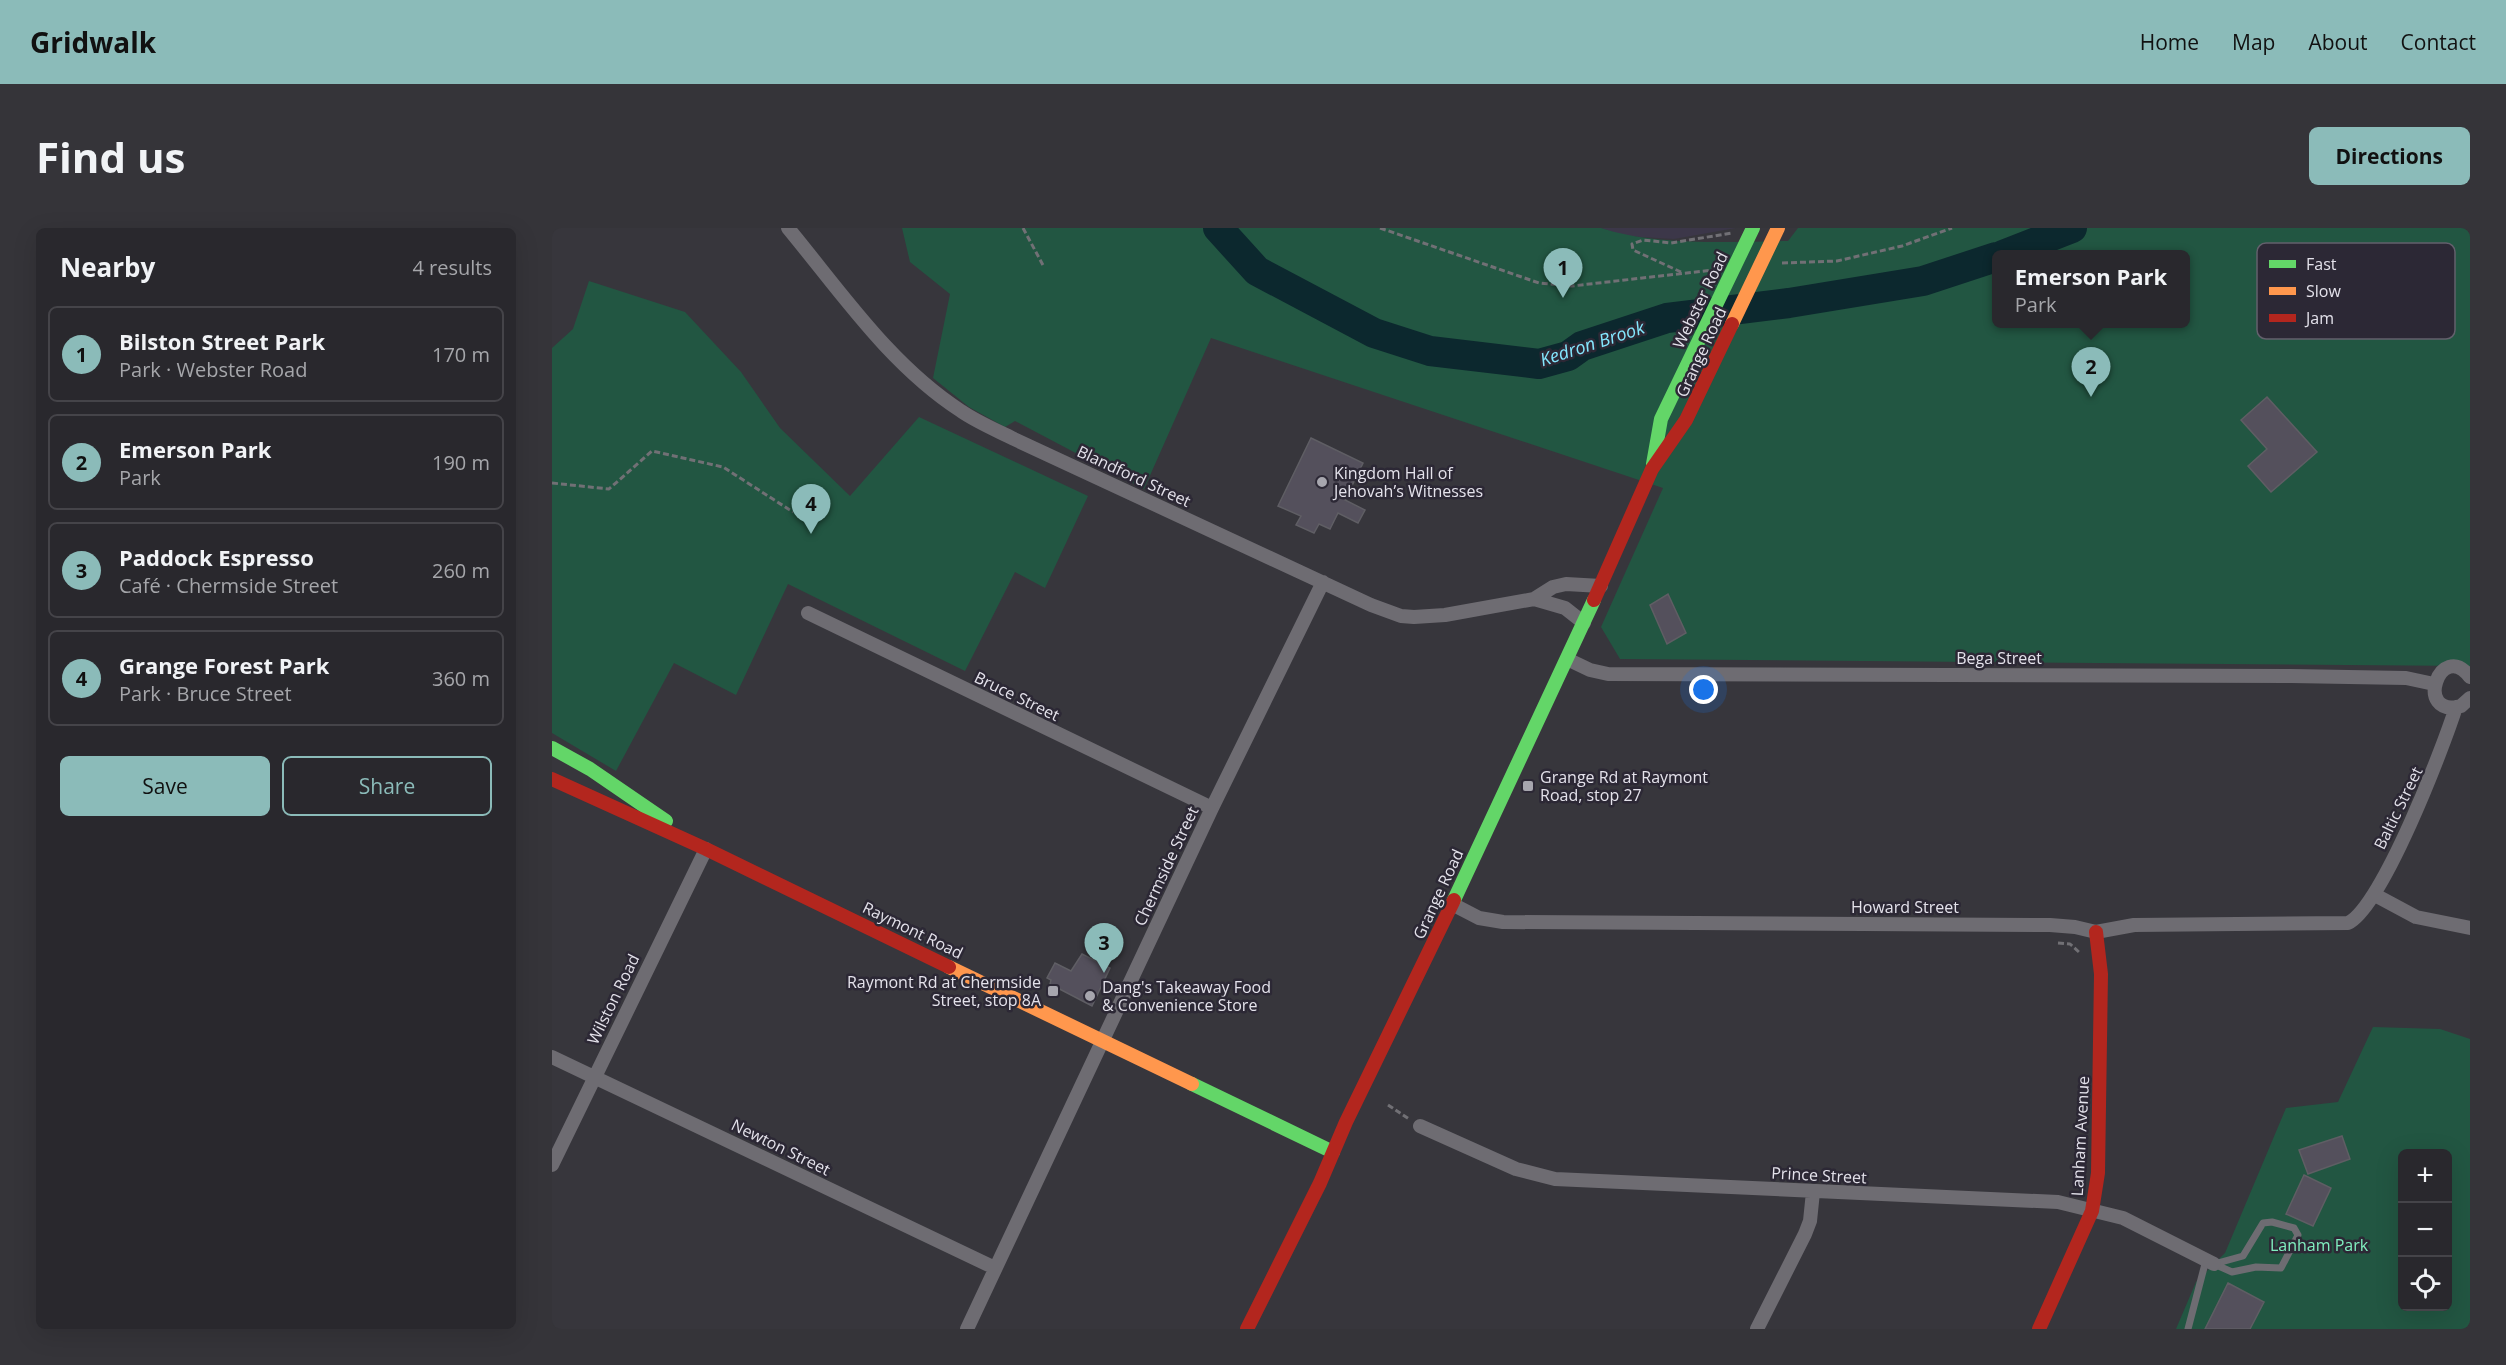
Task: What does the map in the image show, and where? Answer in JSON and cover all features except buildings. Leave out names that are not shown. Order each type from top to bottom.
[{"type":"main road","name":"Webster Road","points":[[1677,387],[1742,239],[1753,228]]},
{"type":"main road","name":"Grange Road","points":[[1250,1328],[1584,623],[1652,469],[1686,420],[1778,228]]},
{"type":"main road","name":"Grange Road","points":[[1652,469],[1661,419],[1677,387]]},
{"type":"main road","name":"Raymont Road","points":[[552,748],[590,769],[706,849]]},
{"type":"main road","name":"Raymont Road","points":[[552,779],[706,849],[1333,1152]]},
{"type":"main road","name":"Lanham Avenue","points":[[2039,1329],[2092,1211],[2098,1173],[2101,974],[2096,932]]},
{"type":"street","name":"Blandford Street","points":[[788,228],[885,346],[920,379],[961,411],[1014,439],[1386,611],[1414,617],[1534,599],[1553,587],[1566,584],[1601,586]]},
{"type":"street","name":"Chermside Street","points":[[967,1329],[1212,808],[1323,582]]},
{"type":"street","name":"Blandford Street","points":[[1534,599],[1565,608],[1584,623]]},
{"type":"street","name":"Bruce Street","points":[[808,613],[1212,808]]},
{"type":"street","name":"Bega Street","points":[[1567,659],[1590,670],[1608,674],[2291,676],[2406,678],[2434,684]]},
{"type":"street","points":[[2470,676],[2459,668],[2451,668],[2443,670],[2434,684],[2434,693],[2439,701],[2447,706],[2456,707],[2465,704],[2470,698]]},
{"type":"street","name":"Baltic Street","points":[[2358,918],[2375,895],[2435,769],[2456,707]]},
{"type":"street","name":"Wilston Road","points":[[552,1165],[706,849]]},
{"type":"street","points":[[2375,895],[2415,917],[2470,928]]},
{"type":"street","name":"Howard Street","points":[[1452,904],[1479,918],[1503,922],[2050,925],[2096,932],[2134,925],[2348,923],[2358,918]]},
{"type":"street","name":"Newton Street","points":[[552,1056],[995,1268]]},
{"type":"street","name":"Prince Street","points":[[1420,1126],[1516,1169],[1539,1176],[1813,1192],[2046,1202],[2123,1218],[2210,1262]]},
{"type":"street","points":[[1757,1329],[1808,1227],[1813,1192]]},
{"type":"lane","points":[[2263,1223],[2284,1224],[2297,1231],[2298,1236],[2281,1268],[2256,1268],[2232,1272],[2210,1262],[2243,1256],[2263,1223]]},
{"type":"lane","points":[[2188,1329],[2210,1262]]},
{"type":"path","points":[[1023,228],[1044,267]]},
{"type":"path","points":[[1380,228],[1553,286],[1572,286],[1716,270]]},
{"type":"path","points":[[1772,264],[1837,261],[1902,246],[1952,228]]},
{"type":"path","points":[[1683,273],[1633,250],[1632,244],[1643,240],[1671,243],[1742,239]]},
{"type":"path","points":[[552,483],[609,489],[652,451],[723,467],[793,512]]},
{"type":"path","points":[[2058,943],[2070,944],[2082,954]]},
{"type":"path","points":[[1388,1105],[1420,1126]]},
{"type":"shaded area","points":[[1601,228],[1736,228],[1674,239],[1625,236]]},
{"type":"green space","points":[[902,228],[1601,228],[1645,238],[1718,242],[1788,241],[1798,228],[2470,228],[2470,666],[1620,659],[1601,627],[1663,488],[1211,338],[1144,489],[1015,421],[1005,427],[969,407],[933,378],[950,294],[910,262]]},
{"type":"green space","points":[[589,281],[685,312],[741,372],[780,428],[850,496],[919,417],[1088,496],[1045,588],[1015,572],[965,671],[788,584],[736,695],[674,663],[616,771],[552,733],[552,348],[573,329]]},
{"type":"green space","name":"Lanham Park","points":[[2373,1027],[2440,1029],[2470,1039],[2470,1329],[2176,1329],[2196,1282],[2225,1253],[2286,1108],[2338,1102]]},
{"type":"waterway","name":"Kedron Brook","points":[[1218,228],[1257,271],[1374,333],[1430,351],[1539,364],[1568,356],[1582,346],[1667,318],[1789,303],[1923,281],[1992,258]]},
{"type":"waterway","name":"Kedron Brook","points":[[2016,250],[2072,228]]},
{"type":"traffic: fast","points":[[1653,464],[1661,419],[1753,228]]},
{"type":"traffic: fast","points":[[1454,900],[1594,600]]},
{"type":"traffic: fast","points":[[552,748],[590,769],[666,821]]},
{"type":"traffic: fast","points":[[1192,1084],[1333,1152]]},
{"type":"traffic: slow","points":[[1732,324],[1778,228]]},
{"type":"traffic: slow","points":[[949,967],[1192,1084]]},
{"type":"traffic: jam","points":[[1594,600],[1652,469],[1686,420],[1732,324]]},
{"type":"traffic: jam","points":[[552,779],[706,849],[949,967]]},
{"type":"traffic: jam","points":[[1247,1329],[1320,1183],[1346,1122],[1454,900]]},
{"type":"traffic: jam","points":[[2039,1329],[2092,1211],[2098,1173],[2101,974],[2096,932]]},
{"type":"place","name":"Bilston Street Park","points":[[1563,298]]},
{"type":"place","name":"Emerson Park","points":[[2091,397]]},
{"type":"place","name":"Kingdom Hall of Jehovah’s Witnesses","points":[[1322,482]]},
{"type":"place","name":"Grange Forest Park","points":[[811,534]]},
{"type":"place","name":"Grange Rd at Raymont Road, stop 27","points":[[1528,786]]},
{"type":"place","name":"Paddock Espresso","points":[[1104,973]]},
{"type":"place","name":"Raymont Rd at Chermside Street, stop 8A","points":[[1053,991]]},
{"type":"place","name":"Dang's Takeaway Food & Convenience Store","points":[[1090,996]]}]
